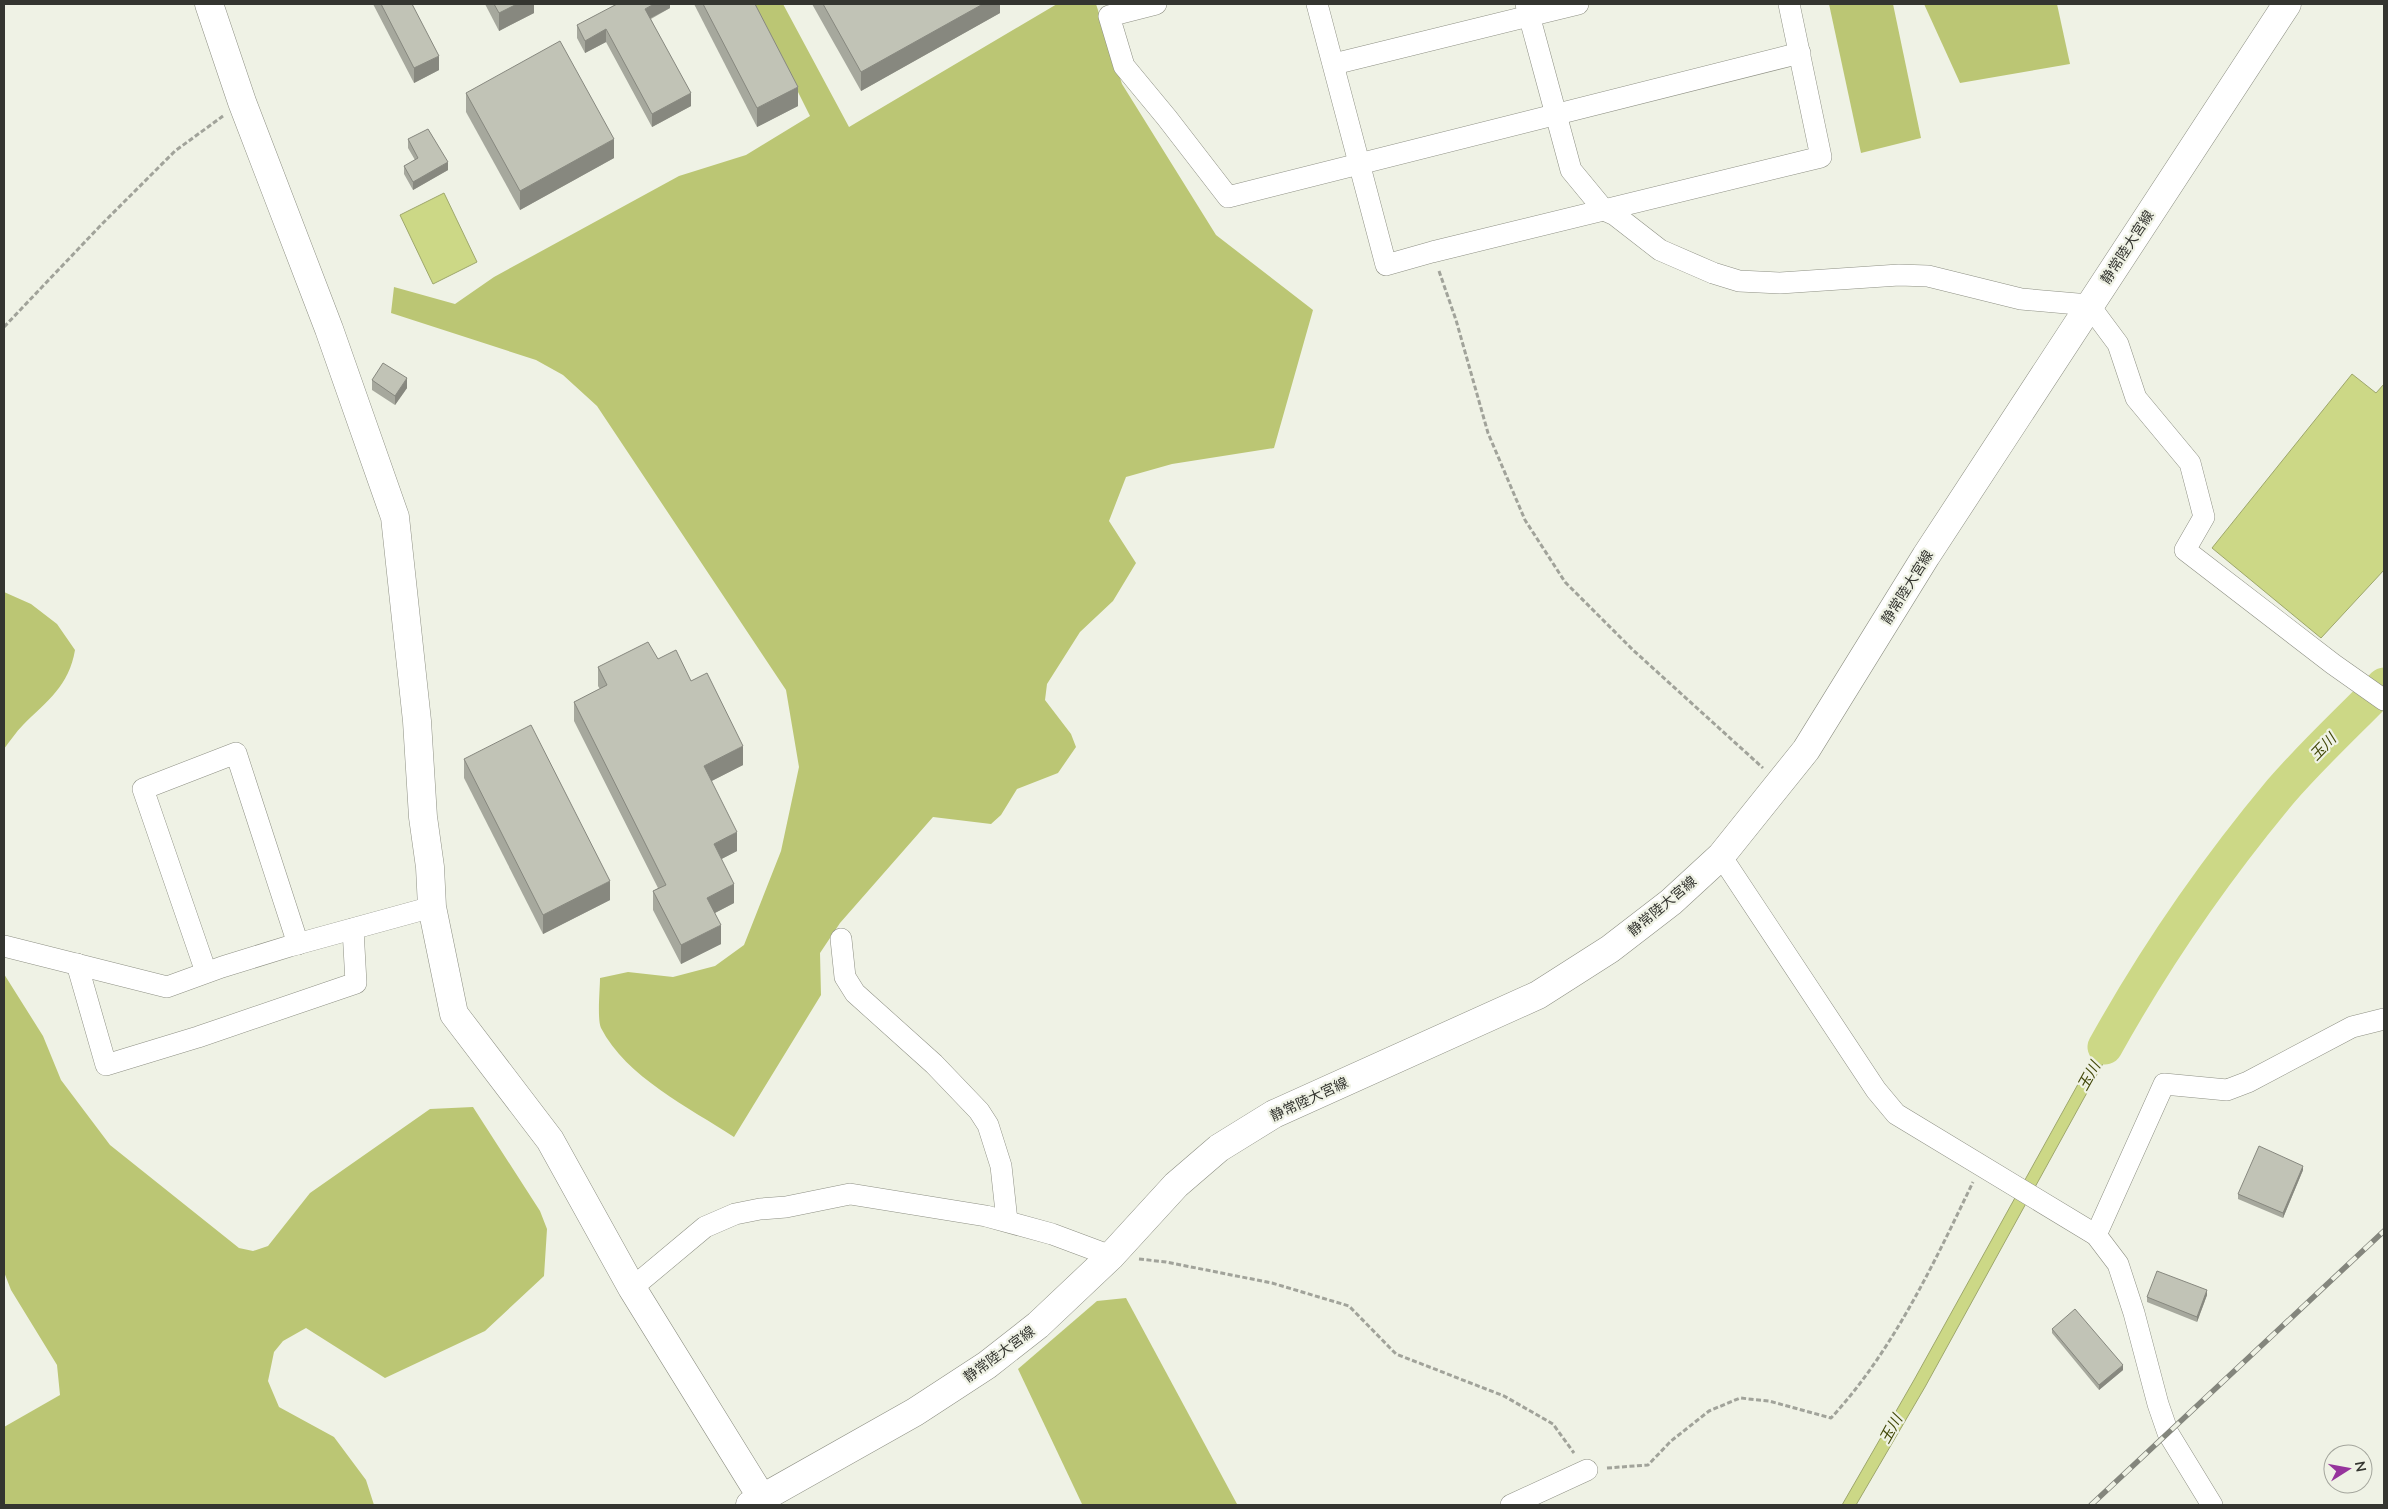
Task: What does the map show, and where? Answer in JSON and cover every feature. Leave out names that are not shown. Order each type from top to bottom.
[{"type":"main road","points":[[208,4],[242,102],[329,329],[395,517],[417,720],[423,817],[430,867],[432,907],[454,1014],[550,1140],[632,1288],[756,1502]]},
{"type":"main road","name":"静常陸大宮線","points":[[756,1502],[915,1412],[987,1365],[1038,1325],[1111,1256],[1176,1185],[1219,1148],[1274,1114],[1538,995],[1610,949],[1671,902],[1721,856],[1780,784],[1816,735],[1926,556],[2287,4]]},
{"type":"street","points":[[1156,4],[1109,16],[1124,66],[1168,118],[1228,197],[1358,166],[1800,53]]},
{"type":"street","points":[[1317,4],[1334,64],[1358,166],[1386,265],[1432,252],[1821,157],[1788,4]]},
{"type":"street","points":[[1334,64],[1528,10],[1578,4]]},
{"type":"street","points":[[1528,10],[1571,170],[1604,210],[1615,215],[1660,250],[1713,273],[1739,281],[1780,283],[1899,275],[1928,276],[2021,299],[2089,306],[2118,344],[2136,398],[2190,463],[2204,517],[2186,550],[2333,664],[2384,700]]},
{"type":"street","points":[[206,972],[143,789],[236,753],[298,944]]},
{"type":"street","points":[[1721,856],[1876,1090],[1896,1114],[2096,1235],[2118,1264],[2168,1433],[2212,1505]]},
{"type":"street","points":[[4,946],[167,987],[206,972],[298,944],[432,907]]},
{"type":"street","points":[[76,964],[106,1065],[198,1037],[356,983],[353,929]]},
{"type":"street","points":[[841,939],[845,977],[855,993],[934,1064],[979,1111],[988,1125],[1001,1166],[1007,1221]]},
{"type":"street","points":[[2096,1235],[2164,1084],[2227,1090],[2248,1082],[2352,1027],[2384,1019]]},
{"type":"street","points":[[632,1288],[705,1227],[735,1214],[760,1209],[786,1207],[850,1194],[986,1216],[1052,1234],[1111,1256]]},
{"type":"street","points":[[1511,1505],[1587,1470]]},
{"type":"path","points":[[4,327],[101,225],[175,151],[242,102]]},
{"type":"path","points":[[1432,252],[1456,320],[1488,433],[1525,520],[1565,582],[1633,650],[1780,784]]},
{"type":"path","points":[[1111,1256],[1166,1262],[1272,1283],[1349,1306],[1396,1354],[1504,1396],[1553,1424],[1587,1470],[1648,1464],[1672,1441],[1709,1411],[1740,1398],[1769,1401],[1831,1418],[1858,1389],[1930,1271],[1984,1167]]},
{"type":"shaded area","points":[[754,4],[783,4],[849,127],[1057,4],[1096,4],[1122,84],[1216,235],[1313,310],[1274,448],[1172,464],[1126,477],[1109,521],[1136,563],[1113,601],[1080,632],[1047,684],[1045,700],[1071,734],[1076,747],[1058,773],[1017,789],[1001,815],[991,824],[933,817],[840,923],[820,953],[821,995],[734,1137],[660,1090],[626,1062],[612,1046],[600,1024],[600,978],[628,972],[673,977],[715,966],[744,945],[781,851],[799,767],[786,690],[597,406],[563,375],[536,360],[391,313],[394,287],[455,304],[494,277],[679,176],[746,155],[810,116]]},
{"type":"shaded area","points":[[1829,4],[1893,4],[1921,138],[1861,153]]},
{"type":"shaded area","points":[[1924,4],[2057,4],[2070,64],[1960,83]]},
{"type":"shaded area","points":[[4,592],[31,604],[57,624],[75,650],[68,674],[56,692],[20,728],[4,749]]},
{"type":"shaded area","points":[[4,974],[43,1036],[61,1080],[110,1145],[239,1248],[253,1251],[268,1246],[310,1193],[430,1109],[473,1107],[540,1211],[547,1229],[544,1276],[485,1331],[385,1378],[306,1328],[283,1341],[274,1352],[268,1381],[279,1407],[334,1437],[366,1480],[374,1505],[4,1505],[4,1427],[60,1395],[57,1365],[11,1290],[4,1272]]},
{"type":"shaded area","points":[[1126,1298],[1237,1505],[1082,1504],[1018,1369],[1097,1301]]},
{"type":"water","points":[[444,193],[477,262],[433,284],[400,215]]},
{"type":"water","points":[[2352,374],[2376,393],[2384,384],[2384,570],[2321,638],[2212,548]]},
{"type":"water","points":[[2123,1003],[2133,1009],[1925,1387],[1856,1505],[1842,1505],[1914,1380]]},
{"type":"building","points":[[381,4],[412,4],[439,56],[414,68]]},
{"type":"building","points":[[494,4],[517,4],[499,13]]},
{"type":"building","points":[[617,4],[654,4],[645,9],[691,93],[652,114],[606,29],[585,41],[577,25]]},
{"type":"building","points":[[703,4],[755,4],[798,87],[757,108]]},
{"type":"building","points":[[823,4],[983,4],[861,72]]},
{"type":"building","points":[[560,41],[614,139],[520,191],[466,93]]},
{"type":"building","points":[[428,129],[448,162],[413,182],[404,166],[418,158],[408,139]]},
{"type":"building","points":[[383,363],[407,378],[395,396],[372,380]]},
{"type":"building","points":[[648,642],[658,659],[676,650],[691,681],[707,673],[743,746],[704,766],[737,832],[714,844],[734,884],[707,898],[721,925],[681,945],[653,891],[666,885],[574,702],[607,685],[598,667]]},
{"type":"building","points":[[531,725],[610,881],[543,915],[464,759]]},
{"type":"building","points":[[2259,1146],[2303,1166],[2283,1213],[2238,1194]]},
{"type":"building","points":[[2157,1271],[2207,1290],[2197,1317],[2147,1297]]},
{"type":"building","points":[[2075,1309],[2123,1365],[2099,1385],[2052,1329]]},
{"type":"waterway","name":"玉川","points":[[2105,1047],[2144,980],[2209,883],[2293,777],[2384,685]]},
{"type":"railway","points":[[2091,1505],[2384,1231]]}]
